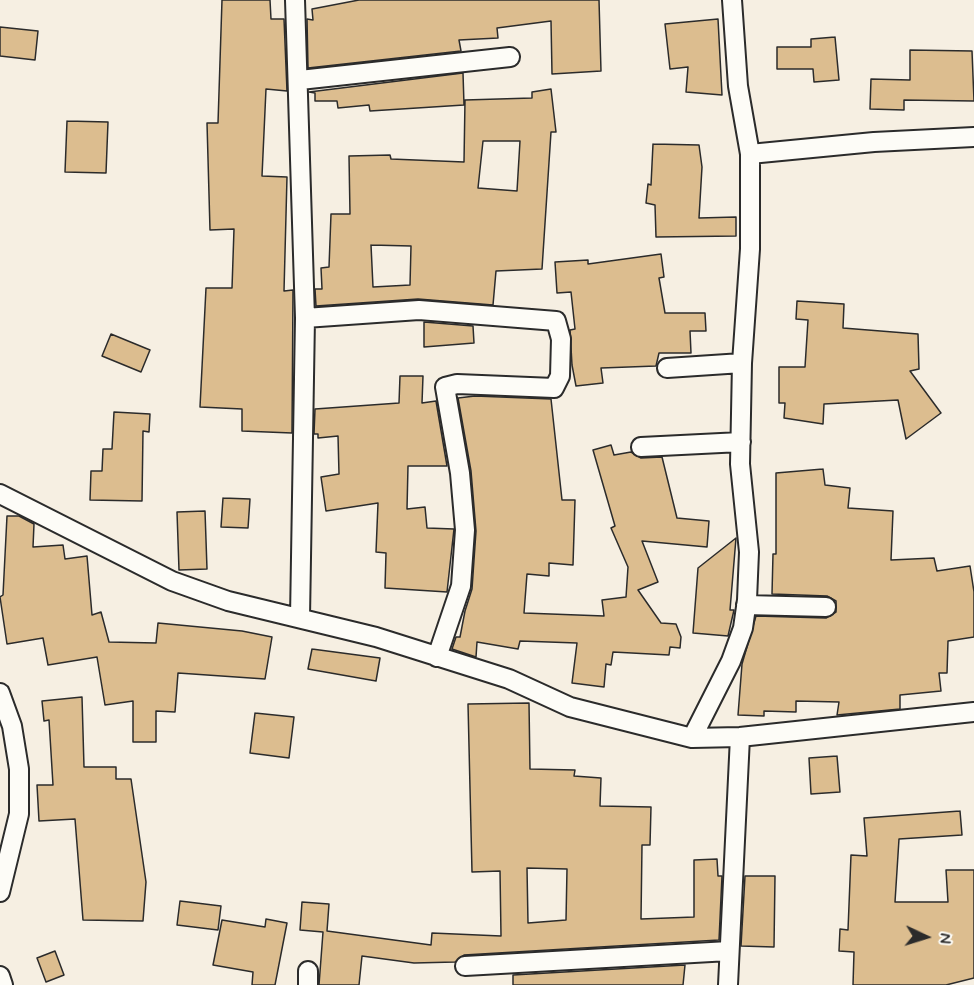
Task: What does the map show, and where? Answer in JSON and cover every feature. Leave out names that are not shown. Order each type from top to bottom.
[{"type":"street","points":[[295,0],[300,80],[305,318],[300,618]]},
{"type":"street","points":[[692,738],[731,661],[743,628],[749,552],[741,442],[742,363],[750,249],[750,154],[738,86],[732,0]]},
{"type":"street","points":[[300,80],[510,57]]},
{"type":"street","points":[[750,154],[874,142],[974,137]]},
{"type":"street","points":[[305,318],[419,310],[556,321],[561,339],[560,376],[554,388],[457,384],[445,387],[460,473],[465,530],[461,586],[437,657]]},
{"type":"street","points":[[667,368],[742,363]]},
{"type":"street","points":[[641,447],[741,442]]},
{"type":"street","points":[[0,494],[172,581],[228,601],[376,637],[509,679],[570,707],[692,738],[740,737],[974,712]]},
{"type":"street","points":[[746,605],[826,607]]},
{"type":"street","points":[[0,693],[12,726],[20,769],[19,814],[0,892]]},
{"type":"street","points":[[728,985],[740,737]]},
{"type":"street","points":[[465,966],[729,951]]},
{"type":"street","points":[[0,976],[3,985]]},
{"type":"building","points":[[222,0],[270,0],[271,19],[284,19],[287,91],[266,89],[262,176],[287,177],[284,291],[293,290],[292,433],[242,431],[242,409],[200,407],[206,288],[232,288],[234,229],[210,230],[207,123],[218,123]]},
{"type":"building","points":[[359,0],[599,0],[601,71],[552,74],[551,21],[497,28],[498,38],[459,40],[461,51],[308,68],[307,19],[313,20],[312,9]]},
{"type":"building","points":[[718,19],[722,95],[686,92],[688,67],[670,69],[665,24]]},
{"type":"building","points":[[0,27],[38,31],[35,60],[0,56]]},
{"type":"building","points":[[835,37],[839,80],[814,82],[813,69],[777,69],[777,47],[811,47],[811,39]]},
{"type":"building","points":[[910,50],[972,51],[974,101],[904,100],[904,110],[870,109],[871,79],[910,80]]},
{"type":"building","points":[[463,73],[464,105],[370,111],[369,105],[338,108],[337,101],[315,101],[315,93],[309,92]]},
{"type":"building","points":[[551,89],[556,132],[551,132],[542,269],[496,271],[493,305],[418,299],[316,306],[315,289],[322,289],[321,268],[329,267],[331,214],[350,214],[349,156],[390,155],[391,159],[464,162],[465,100],[532,98],[532,92]],"holes":[[[483,141],[520,141],[517,191],[478,188]],[[371,245],[411,246],[410,285],[373,287]]]},
{"type":"building","points":[[67,121],[108,122],[106,173],[65,172]]},
{"type":"building","points":[[653,144],[699,145],[702,167],[699,218],[736,217],[736,236],[656,237],[655,205],[646,203],[648,184],[651,185]]},
{"type":"building","points":[[661,254],[664,277],[659,278],[665,313],[705,313],[706,331],[690,331],[691,353],[659,353],[656,366],[601,368],[603,383],[576,386],[570,330],[575,329],[571,292],[557,293],[555,262],[588,260],[588,264]]},
{"type":"building","points":[[797,301],[844,304],[843,328],[918,334],[919,369],[910,371],[941,413],[906,439],[898,400],[824,404],[823,424],[784,418],[785,403],[779,403],[779,367],[805,367],[808,320],[796,319]]},
{"type":"building","points":[[424,322],[473,326],[474,343],[424,347]]},
{"type":"building","points":[[111,334],[150,350],[141,372],[102,356]]},
{"type":"building","points":[[400,376],[423,376],[422,403],[436,401],[447,466],[408,466],[407,509],[425,507],[427,528],[454,529],[447,592],[385,588],[386,553],[376,552],[378,503],[326,511],[321,477],[339,474],[338,436],[318,438],[318,434],[314,434],[315,409],[399,403]]},
{"type":"building","points":[[475,396],[551,399],[562,500],[575,500],[573,565],[549,563],[549,576],[527,574],[524,613],[604,616],[602,600],[626,597],[628,567],[611,528],[615,526],[593,450],[611,445],[614,455],[631,452],[641,458],[662,457],[677,518],[709,521],[707,547],[642,541],[658,582],[638,590],[661,623],[676,624],[681,637],[680,648],[670,647],[669,655],[613,652],[611,665],[606,664],[604,687],[572,683],[577,643],[520,641],[518,649],[477,642],[476,657],[452,649],[456,637],[460,637],[472,589],[476,531],[471,471],[458,398]]},
{"type":"building","points":[[114,412],[150,414],[149,432],[143,431],[142,501],[90,500],[91,471],[102,471],[103,449],[112,449]]},
{"type":"building","points":[[823,469],[825,485],[850,488],[848,508],[893,511],[891,560],[934,558],[937,571],[970,566],[974,592],[974,637],[948,641],[947,673],[939,673],[941,691],[900,695],[900,709],[837,715],[839,702],[796,701],[796,712],[764,711],[764,716],[738,715],[742,664],[756,616],[826,618],[836,612],[836,601],[827,596],[772,594],[773,554],[776,554],[776,473]]},
{"type":"building","points":[[223,498],[250,499],[248,528],[221,527]]},
{"type":"building","points":[[205,511],[207,569],[179,570],[177,512]]},
{"type":"building","points":[[7,516],[19,516],[34,524],[33,547],[63,545],[65,559],[87,556],[92,615],[101,612],[109,642],[156,643],[158,623],[242,631],[272,637],[265,679],[178,673],[175,712],[156,711],[156,742],[133,742],[133,701],[105,705],[97,657],[48,665],[43,638],[7,644],[0,597],[3,595]]},
{"type":"building","points":[[736,538],[730,610],[734,610],[728,636],[693,633],[698,568]]},
{"type":"building","points":[[312,649],[380,658],[376,681],[308,669]]},
{"type":"building","points":[[82,697],[84,767],[116,767],[116,779],[131,779],[146,882],[143,921],[83,920],[75,819],[39,821],[37,785],[53,785],[49,720],[44,721],[42,701]]},
{"type":"building","points":[[529,703],[530,769],[575,770],[574,776],[601,778],[600,806],[651,807],[650,845],[642,845],[641,919],[694,917],[694,860],[717,859],[718,876],[722,876],[719,940],[464,955],[455,962],[414,963],[362,956],[359,985],[319,985],[323,932],[300,930],[302,902],[329,904],[327,931],[431,945],[432,933],[501,936],[500,871],[472,872],[468,704]],"holes":[[[527,868],[567,869],[566,920],[528,923]]]},
{"type":"building","points":[[255,713],[294,717],[289,758],[250,753]]},
{"type":"building","points":[[837,756],[840,792],[811,794],[809,758]]},
{"type":"building","points":[[960,811],[962,835],[899,839],[895,902],[948,902],[946,870],[974,870],[974,978],[946,985],[853,985],[854,952],[839,951],[840,929],[848,930],[851,855],[867,856],[864,818]]},
{"type":"building","points":[[745,876],[775,876],[774,947],[741,946]]},
{"type":"building","points":[[180,901],[221,906],[218,930],[177,925]]},
{"type":"building","points":[[266,919],[287,923],[275,985],[252,985],[253,972],[213,965],[222,920],[265,927]]},
{"type":"building","points":[[55,951],[64,975],[46,982],[37,958]]},
{"type":"building","points":[[685,965],[683,985],[513,985],[513,975]]}]
